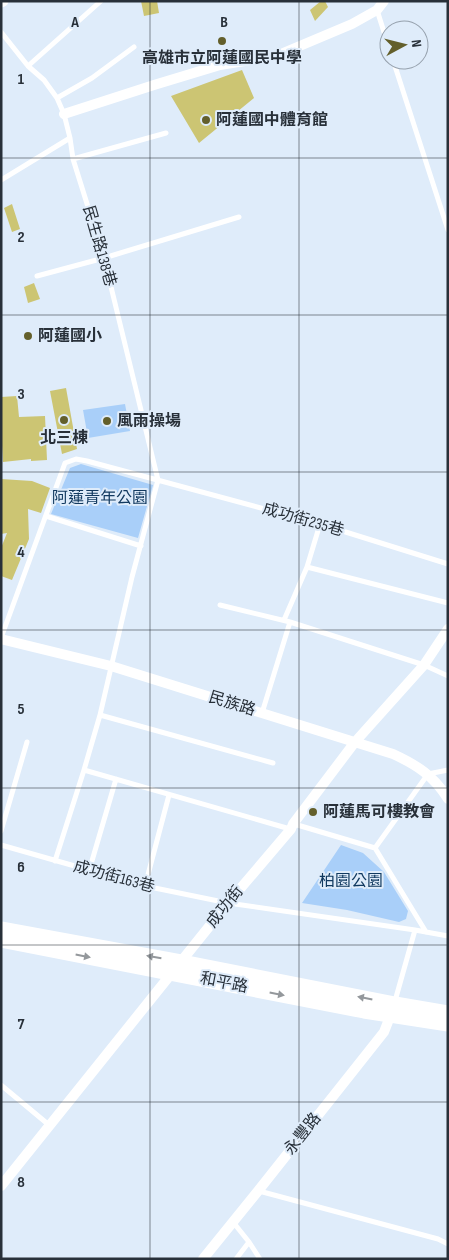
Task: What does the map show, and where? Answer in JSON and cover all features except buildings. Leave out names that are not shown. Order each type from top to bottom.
[{"type":"main road","name":"和平路","points":[[1,929],[177,968],[392,1010],[448,1024]]},
{"type":"main road","name":"和平路","points":[[1,940],[177,968]]},
{"type":"main road","name":"和平路","points":[[392,1010],[448,1013]]},
{"type":"street","points":[[64,114],[220,65],[276,56],[352,24],[377,10],[384,1]]},
{"type":"street","name":"成功街","points":[[1,1186],[228,903],[292,827],[355,742],[424,664],[448,629]]},
{"type":"street","name":"民族路","points":[[1,638],[111,666],[393,754],[413,763],[428,774],[448,799]]},
{"type":"street","name":"永豐路","points":[[203,1259],[384,1032],[392,1010]]},
{"type":"lane","points":[[28,66],[101,1]]},
{"type":"lane","points":[[377,10],[380,20]]},
{"type":"lane","name":"民生路138巷","points":[[1,32],[28,66],[44,80],[58,98],[64,114],[73,159],[104,258],[158,480]]},
{"type":"lane","points":[[58,98],[92,78],[134,47]]},
{"type":"lane","points":[[396,70],[448,230]]},
{"type":"lane","points":[[73,159],[166,133]]},
{"type":"lane","points":[[1,180],[70,138]]},
{"type":"lane","points":[[37,276],[104,258],[239,217]]},
{"type":"lane","name":"成功街235巷","points":[[46,516],[65,463],[76,459],[320,524],[448,564]]},
{"type":"lane","points":[[55,861],[100,715],[132,577],[158,480]]},
{"type":"lane","points":[[1,638],[46,516],[141,546]]},
{"type":"lane","points":[[284,620],[307,567],[320,524]]},
{"type":"lane","points":[[307,567],[448,603]]},
{"type":"lane","points":[[220,604],[284,620],[424,664],[448,676]]},
{"type":"lane","points":[[262,713],[290,622]]},
{"type":"lane","points":[[100,715],[273,763]]},
{"type":"lane","points":[[1,831],[27,742]]},
{"type":"lane","points":[[84,770],[169,795],[374,848],[426,932]]},
{"type":"lane","points":[[374,848],[428,774],[448,770]]},
{"type":"lane","points":[[89,871],[116,779]]},
{"type":"lane","points":[[145,886],[169,795]]},
{"type":"lane","name":"成功街163巷","points":[[1,845],[145,886],[228,903],[448,936]]},
{"type":"lane","points":[[392,1010],[415,930]]},
{"type":"lane","points":[[1,1085],[49,1125]]},
{"type":"lane","points":[[258,1191],[438,1239],[448,1244]]},
{"type":"lane","points":[[233,1222],[260,1259]]},
{"type":"lane","points":[[236,1259],[249,1242]]},
{"type":"green space","name":"風雨操場","points":[[125,404],[130,431],[88,438],[83,410]]},
{"type":"green space","name":"阿蓮青年公園","points":[[81,464],[153,485],[138,538],[51,514],[70,468]]},
{"type":"green space","name":"柏園公園","points":[[341,845],[363,853],[384,872],[408,911],[406,919],[399,922],[347,910],[302,903]]},
{"type":"place","name":"高雄市立阿蓮國民中學","points":[[222,41]]},
{"type":"place","name":"阿蓮國中體育館","points":[[206,120]]},
{"type":"place","name":"阿蓮國小","points":[[28,336]]},
{"type":"place","name":"北三棟","points":[[64,420]]},
{"type":"place","name":"風雨操場","points":[[107,421]]},
{"type":"place","name":"阿蓮馬可樓教會","points":[[313,812]]}]
